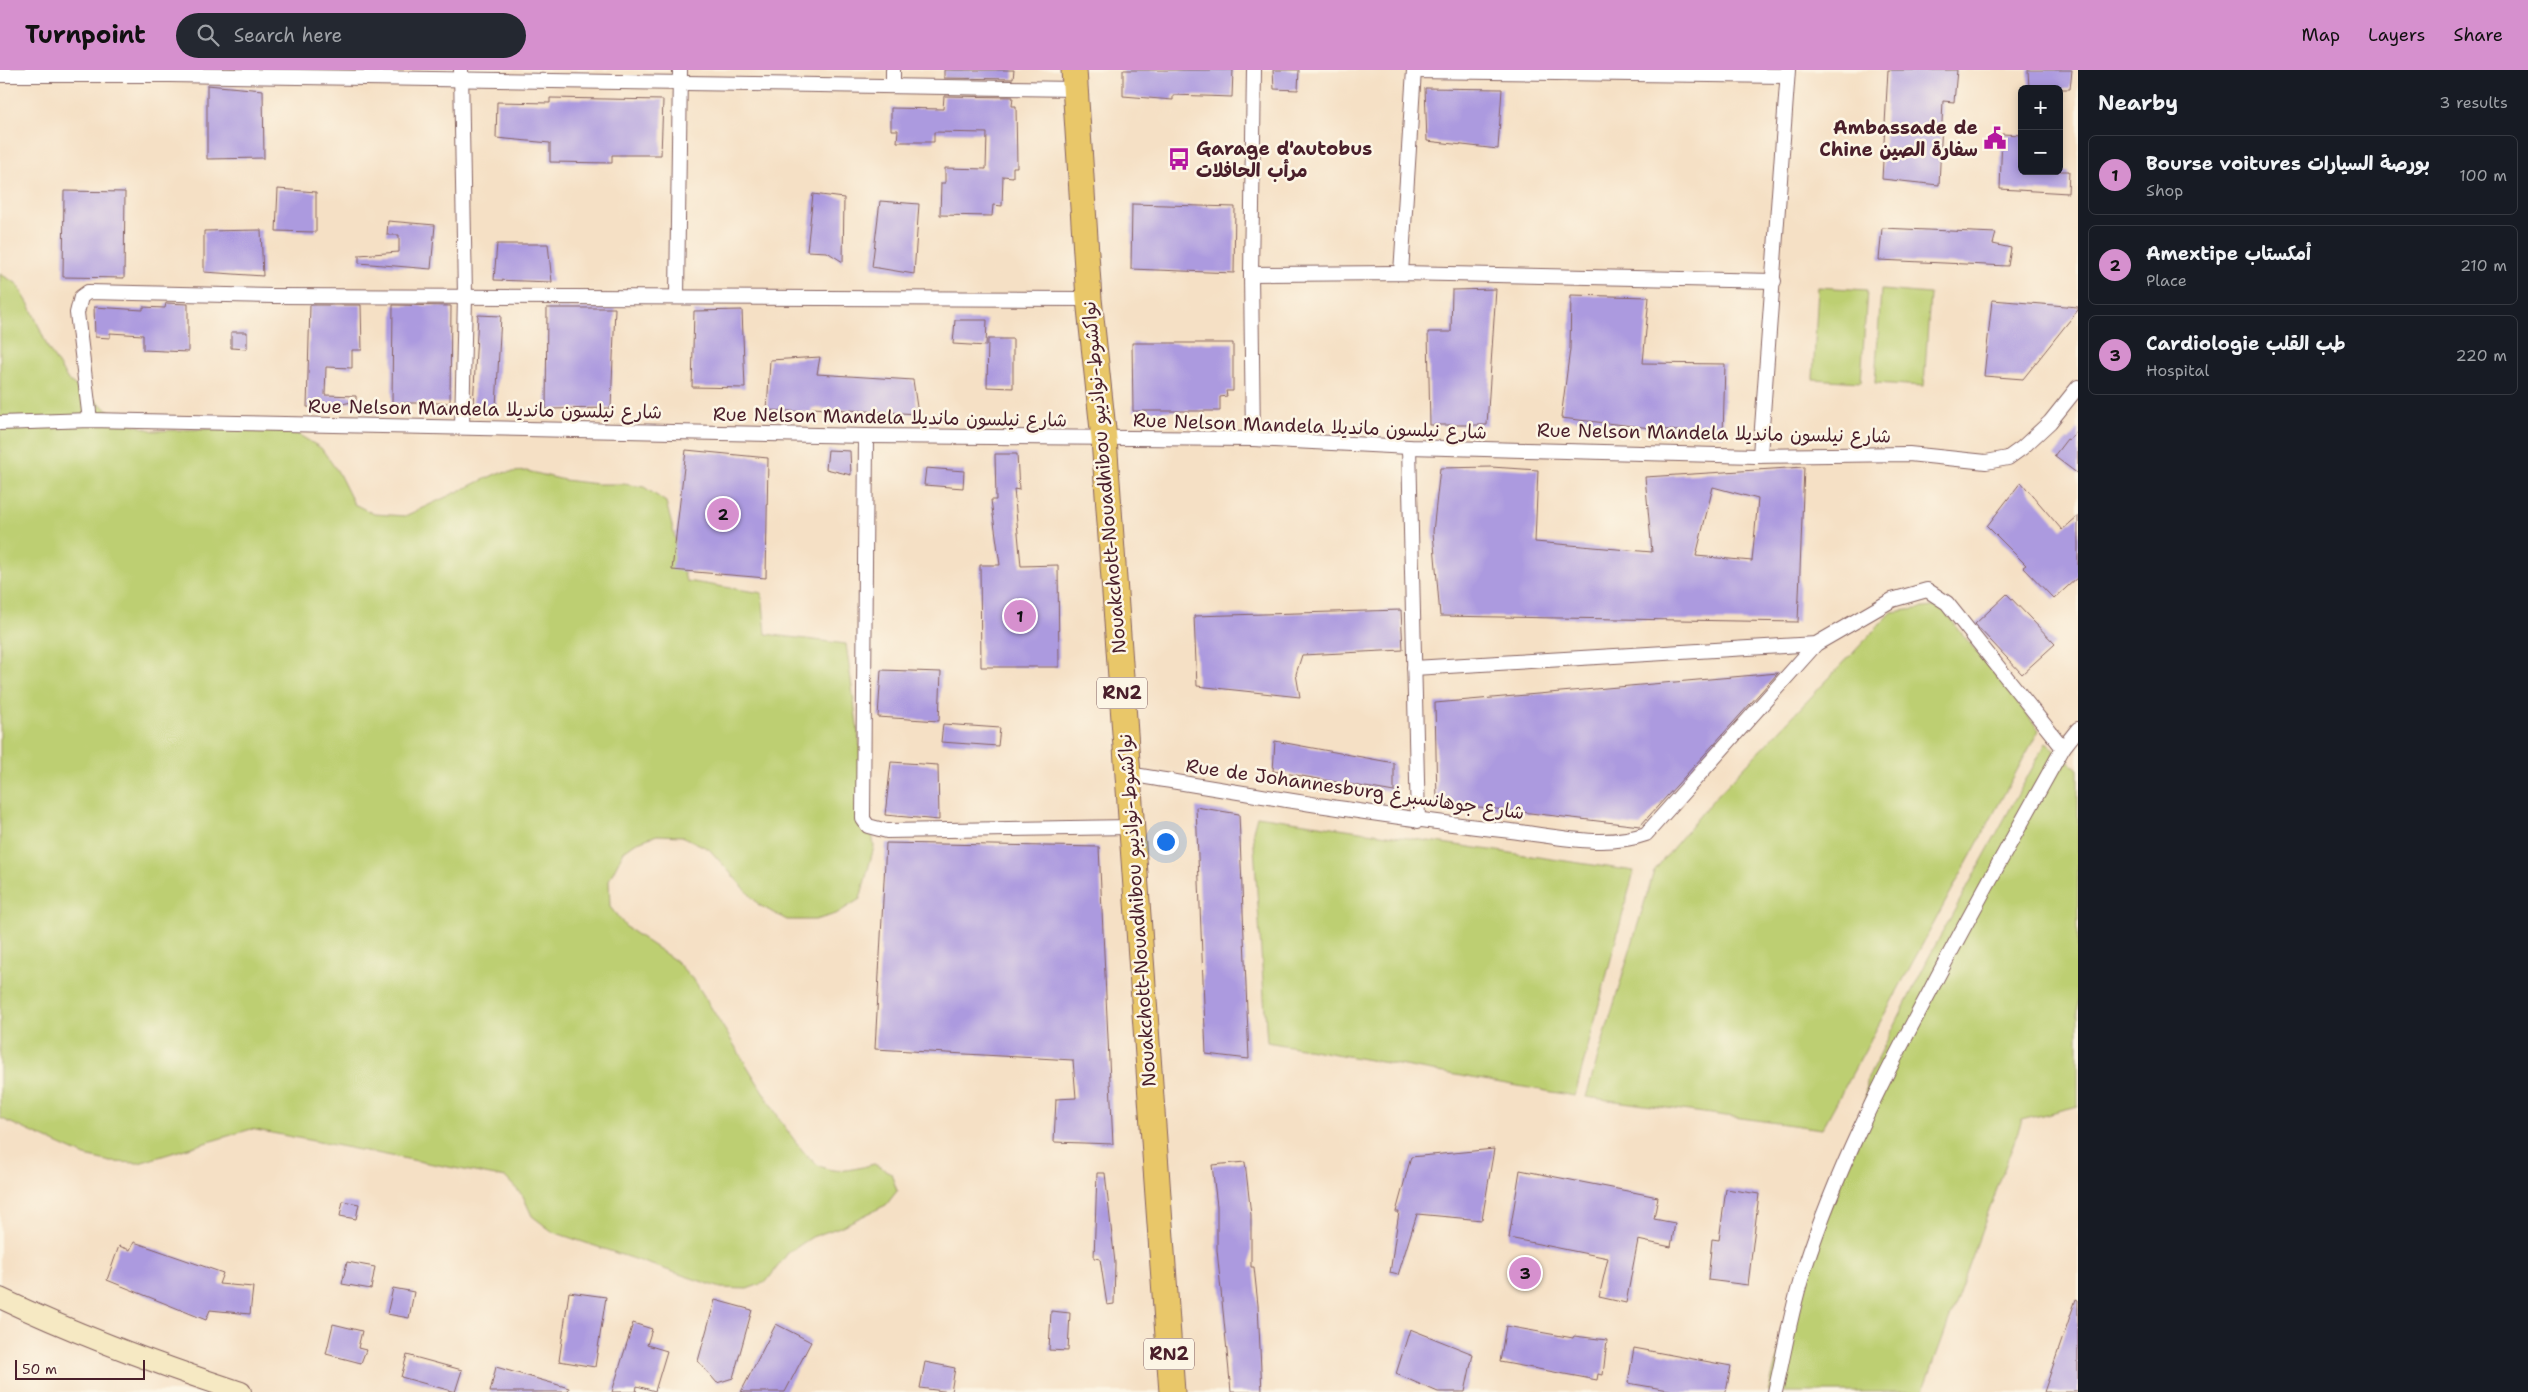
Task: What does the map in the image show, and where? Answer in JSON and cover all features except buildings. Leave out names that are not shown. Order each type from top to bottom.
[{"type":"highway","name":"Nouakchott-Nouadhibou نواكشوط-نواذيبو","points":[[1075,79],[1089,299],[1104,440],[1128,774],[1130,827],[1172,1392]]},
{"type":"main road","points":[[0,1298],[88,1338],[241,1392]]},
{"type":"street","points":[[893,70],[893,86]]},
{"type":"street","points":[[1253,439],[1251,274],[1254,70]]},
{"type":"street","points":[[1401,273],[1414,71],[1788,73],[1760,455]]},
{"type":"street","points":[[0,75],[680,76],[893,86],[1075,79]]},
{"type":"street","points":[[460,75],[465,296],[462,427]]},
{"type":"street","points":[[678,297],[680,76]]},
{"type":"street","points":[[1251,274],[1401,273],[1774,281]]},
{"type":"street","points":[[90,420],[77,313],[82,297],[88,292],[1089,299]]},
{"type":"street","name":"Rue Nelson Mandela شارع نيلسون مانديلا","points":[[0,423],[90,420],[1104,440],[1253,439],[1409,447],[1760,455],[1909,454],[1986,462],[2008,458],[2050,422],[2078,387]]},
{"type":"street","points":[[866,436],[863,820],[868,826],[887,831],[1130,827]]},
{"type":"street","points":[[1409,447],[1418,821]]},
{"type":"street","name":"Rue de Johannesburg شارع جوهانسبرغ","points":[[1128,774],[1418,821],[1607,841],[1630,839],[1646,834],[1816,644],[1892,600],[1927,590],[1947,603],[2064,748]]},
{"type":"street","points":[[1414,668],[1816,644]]},
{"type":"street","points":[[1775,1392],[1791,1314],[1805,1267],[1830,1198],[1870,1103],[1982,892],[2064,748],[2078,729]]},
{"type":"green space","points":[[0,274],[16,283],[30,306],[48,348],[68,380],[123,421],[154,431],[255,427],[294,432],[321,448],[338,472],[354,504],[374,514],[405,516],[498,473],[527,471],[564,480],[644,487],[666,502],[686,581],[762,593],[766,634],[846,644],[874,847],[860,899],[836,914],[815,920],[787,920],[759,905],[709,849],[682,836],[657,835],[635,843],[624,851],[609,880],[610,907],[627,928],[676,961],[696,983],[784,1126],[812,1160],[830,1170],[842,1170],[874,1164],[891,1173],[897,1191],[886,1205],[840,1227],[812,1237],[788,1253],[766,1282],[747,1289],[721,1288],[553,1232],[532,1216],[523,1196],[506,1178],[251,1129],[139,1163],[111,1162],[85,1156],[0,1118]]},
{"type":"green space","points":[[1818,287],[1867,290],[1861,382],[1813,379]]},
{"type":"green space","points":[[1881,290],[1930,294],[1924,386],[1875,383]]},
{"type":"green space","points":[[1940,606],[2039,730],[1822,1129],[1586,1097],[1654,871],[1710,803],[1892,612]]},
{"type":"green space","points":[[2046,743],[2078,769],[2078,1106],[2022,1120],[1923,1392],[1768,1392],[1795,1292],[1864,1129],[1866,1082],[1929,957]]},
{"type":"green space","points":[[1257,816],[1634,871],[1575,1096],[1267,1042],[1253,831]]},
{"type":"place","name":"Ambassade de Chine سفارة الصين","points":[[1995,138]]},
{"type":"place","name":"Garage d'autobus مرأب الحافلات","points":[[1179,159]]},
{"type":"place","name":"Amextipe أمكستاب","points":[[723,514]]},
{"type":"place","name":"Bourse voitures بورصة السيارات","points":[[1020,616]]},
{"type":"place","name":"Cardiologie طب القلب","points":[[1525,1273]]}]
